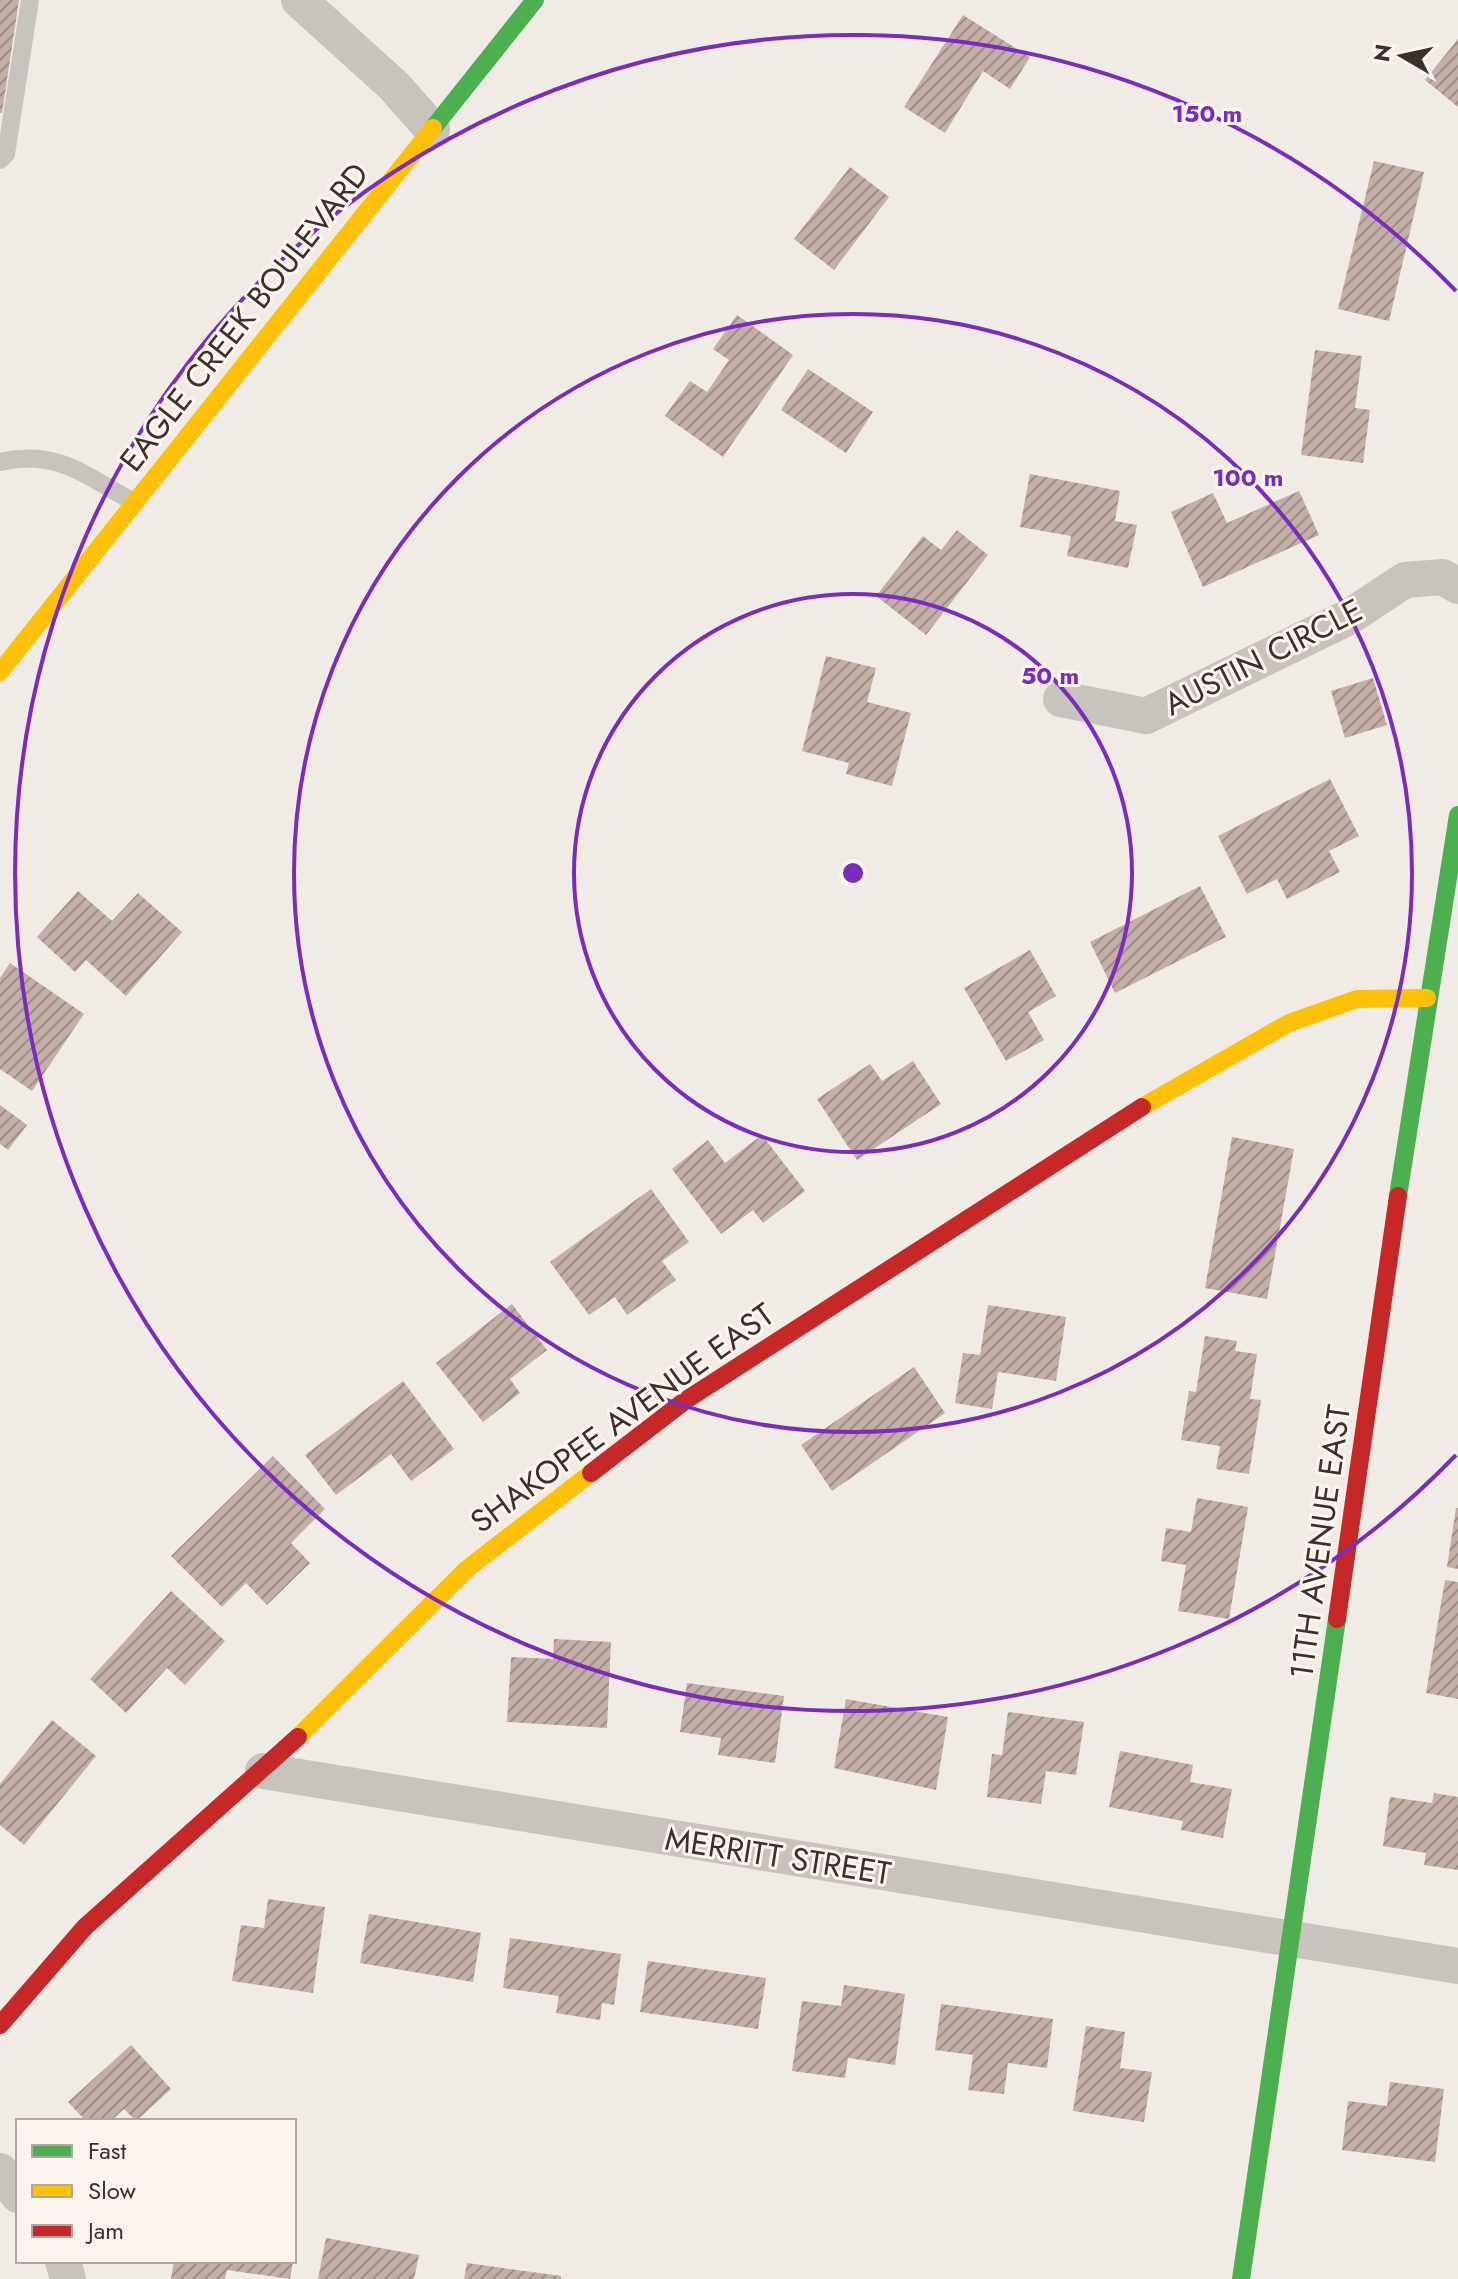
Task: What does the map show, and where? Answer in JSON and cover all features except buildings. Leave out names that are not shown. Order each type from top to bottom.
[{"type":"street","points":[[299,0],[394,86],[432,129]]},
{"type":"street","name":"EAGLE CREEK BOULEVARD","points":[[0,672],[535,0]]},
{"type":"street","name":"AUSTIN CIRCLE","points":[[1061,699],[1146,716],[1349,617],[1405,580],[1443,577],[1458,586]]},
{"type":"street","name":"11TH AVENUE EAST","points":[[1241,2279],[1427,998],[1458,815]]},
{"type":"street","name":"SHAKOPEE AVENUE EAST","points":[[0,2025],[85,1927],[263,1771],[467,1569],[686,1400],[1116,1122],[1289,1023],[1357,999],[1427,998]]},
{"type":"street","name":"MERRITT STREET","points":[[263,1771],[1458,1966]]},
{"type":"street","points":[[0,2171],[16,2192]]},
{"type":"lane","points":[[0,160],[6,154],[30,0]]},
{"type":"lane","points":[[0,462],[23,456],[54,459],[135,503]]},
{"type":"traffic: fast","points":[[433,128],[535,0]]},
{"type":"traffic: fast","points":[[1398,1196],[1458,815]]},
{"type":"traffic: fast","points":[[1241,2279],[1337,1619]]},
{"type":"traffic: slow","points":[[0,672],[433,128]]},
{"type":"traffic: slow","points":[[1142,1107],[1289,1023],[1357,999],[1427,998]]},
{"type":"traffic: slow","points":[[298,1737],[467,1569],[591,1473]]},
{"type":"traffic: jam","points":[[591,1473],[686,1400],[1142,1107]]},
{"type":"traffic: jam","points":[[1337,1619],[1398,1196]]},
{"type":"traffic: jam","points":[[0,2025],[85,1927],[298,1737]]}]
